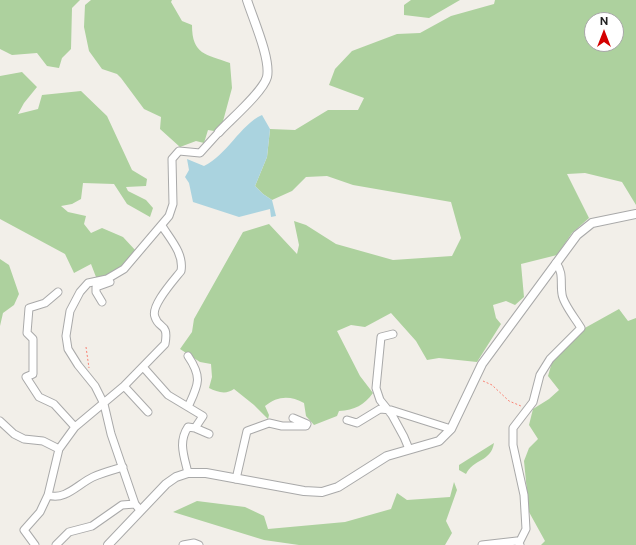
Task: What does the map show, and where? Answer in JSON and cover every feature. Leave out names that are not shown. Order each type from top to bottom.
[{"type":"street","points":[[102,302],[96,292],[96,287],[118,279],[124,269],[169,216],[173,204],[172,158],[179,151],[200,152],[253,98],[267,78],[267,62],[247,0]]},
{"type":"street","points":[[108,545],[137,507],[176,477],[188,473],[206,473],[304,491],[322,492],[338,487],[387,456],[409,449],[426,446],[439,440],[451,429],[475,378],[498,340],[577,235],[592,223],[636,214]]},
{"type":"street","points":[[35,545],[24,530],[40,512],[48,495],[59,449],[75,427],[104,404],[144,368],[165,344],[167,335],[165,328],[155,318],[154,310],[181,271],[182,264],[180,255],[162,226]]},
{"type":"street","points":[[482,545],[510,540],[520,544],[526,528],[524,496],[512,445],[512,428],[533,402],[540,375],[550,359],[581,328],[562,295],[560,268],[556,263]]},
{"type":"street","points":[[124,269],[107,279],[88,283],[84,287],[73,304],[66,336],[68,349],[78,365],[95,386],[104,404],[111,434],[137,507]]},
{"type":"street","points":[[58,292],[45,303],[29,308],[27,333],[33,339],[33,374],[26,377],[39,397],[54,404],[75,427]]},
{"type":"street","points":[[393,334],[380,337],[376,388],[380,400],[386,410],[392,414],[409,449]]},
{"type":"street","points":[[188,356],[195,366],[198,386],[188,407]]},
{"type":"street","points":[[144,368],[168,395],[203,416],[195,428]]},
{"type":"street","points":[[124,386],[148,412]]},
{"type":"street","points":[[347,420],[357,423],[380,409],[451,429]]},
{"type":"street","points":[[236,479],[247,431],[268,423],[282,426],[306,426],[307,424],[293,418]]},
{"type":"street","points":[[0,421],[14,434],[24,439],[43,441],[59,449]]},
{"type":"street","points":[[188,473],[181,444],[183,434],[188,427],[195,428],[209,434]]},
{"type":"street","points":[[48,495],[56,498],[62,496],[93,477],[123,467]]},
{"type":"street","points":[[56,545],[69,532],[92,526],[122,505],[137,507]]},
{"type":"street","points":[[183,545],[194,543],[199,545]]},
{"type":"path","points":[[86,347],[89,369]]},
{"type":"path","points":[[475,378],[492,384],[509,401],[527,409]]},
{"type":"green space","points":[[0,0],[80,0],[72,8],[71,49],[62,58],[59,68],[47,66],[37,53],[12,55],[0,49]]},
{"type":"green space","points":[[91,0],[172,0],[171,2],[182,21],[192,25],[193,35],[198,48],[207,55],[230,63],[232,88],[222,125],[214,131],[208,130],[204,143],[196,141],[180,147],[160,129],[161,117],[144,109],[117,74],[102,69],[89,51],[84,27],[85,5]]},
{"type":"green space","points":[[411,0],[460,0],[429,18],[404,15],[404,5]]},
{"type":"green space","points":[[495,0],[636,0],[636,205],[622,182],[585,173],[567,174],[589,218],[572,233],[557,255],[521,264],[524,297],[515,305],[506,301],[493,305],[496,318],[501,324],[477,362],[439,358],[427,360],[416,341],[391,313],[365,327],[351,325],[337,331],[360,376],[373,393],[363,404],[354,408],[339,411],[337,416],[314,425],[306,416],[304,403],[299,400],[284,398],[274,400],[265,406],[269,415],[268,419],[254,405],[234,389],[228,392],[222,392],[209,388],[212,377],[211,364],[200,362],[180,349],[192,332],[194,319],[243,232],[269,224],[297,254],[299,245],[294,221],[306,225],[336,244],[393,260],[452,256],[461,238],[451,202],[353,185],[327,176],[306,177],[292,191],[272,200],[255,186],[267,157],[270,129],[295,130],[328,110],[358,110],[364,98],[329,85],[335,69],[352,51],[397,34],[420,33],[451,16],[494,4]]},
{"type":"green space","points":[[22,72],[37,87],[24,103],[18,114],[38,109],[42,95],[81,91],[107,116],[132,170],[147,179],[146,186],[126,187],[128,191],[146,200],[153,208],[150,217],[127,204],[114,184],[83,183],[81,199],[72,204],[61,206],[68,212],[86,216],[84,224],[91,233],[102,228],[123,237],[136,251],[122,268],[117,278],[108,281],[105,277],[96,277],[91,264],[74,273],[65,254],[0,219],[0,76]]},
{"type":"green space","points":[[0,259],[9,265],[19,294],[14,305],[3,313],[0,326]]},
{"type":"green space","points":[[619,309],[628,321],[636,318],[636,545],[541,545],[545,541],[529,512],[524,461],[529,448],[538,439],[529,425],[533,409],[549,399],[559,390],[548,376],[552,362],[583,329]]},
{"type":"green space","points":[[494,443],[489,454],[469,469],[466,474],[459,470],[459,465]]},
{"type":"green space","points":[[454,482],[457,490],[446,521],[452,533],[445,545],[299,545],[264,540],[173,512],[197,501],[245,507],[264,516],[268,529],[345,522],[391,509],[397,493],[407,500],[450,497]]},
{"type":"water","points":[[262,115],[270,129],[267,157],[255,186],[272,200],[276,216],[271,217],[270,209],[239,217],[193,202],[189,183],[185,177],[189,170],[187,159],[204,166],[220,155],[247,126]]}]
